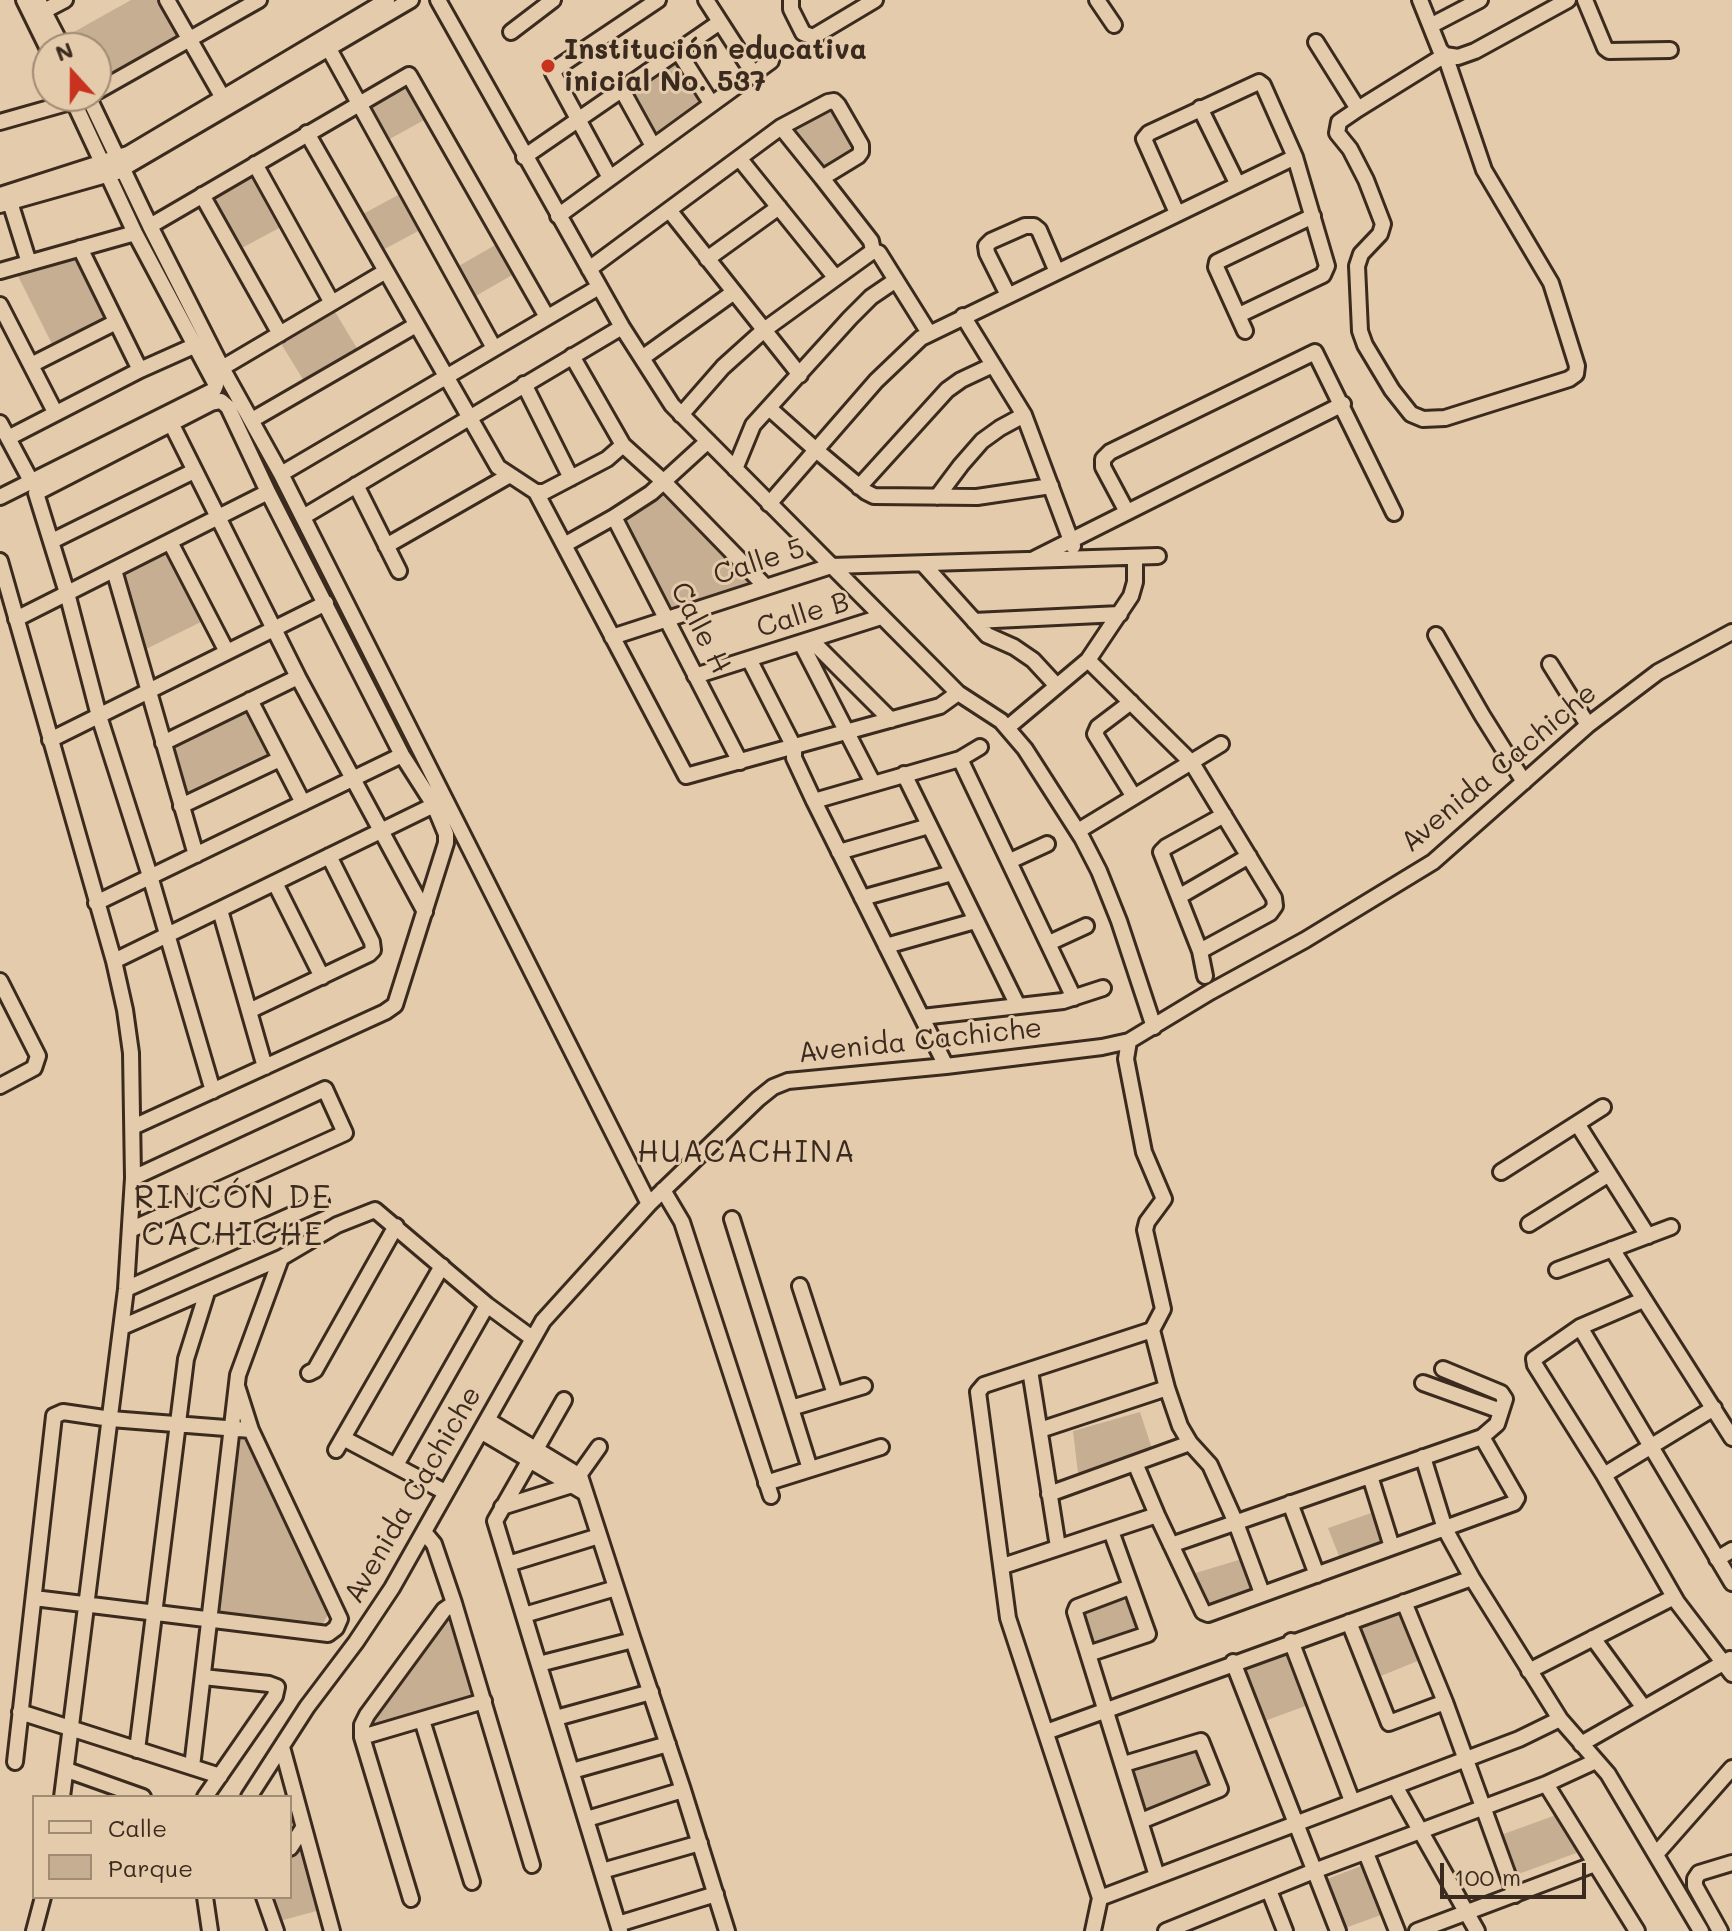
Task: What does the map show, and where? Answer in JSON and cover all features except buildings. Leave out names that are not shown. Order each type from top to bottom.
[{"type":"street","points":[[24,0],[40,32]]},
{"type":"street","points":[[55,32],[41,6],[65,0]]},
{"type":"street","points":[[167,0],[223,98]]},
{"type":"street","points":[[112,83],[259,0]]},
{"type":"street","points":[[114,166],[387,0]]},
{"type":"street","points":[[29,263],[3,201],[114,166],[329,49],[410,0]]},
{"type":"street","points":[[438,0],[622,327],[672,405],[958,693],[984,708],[1025,749],[1078,831],[1099,871],[1154,1027]]},
{"type":"street","points":[[511,32],[553,0]]},
{"type":"street","points":[[610,178],[553,73],[658,0]]},
{"type":"street","points":[[706,0],[753,73]]},
{"type":"street","points":[[791,0],[791,9],[803,33],[813,37],[875,0]]},
{"type":"street","points":[[1097,0],[1114,25]]},
{"type":"street","points":[[1420,0],[1440,50],[1445,55],[1484,170],[1551,283],[1577,366],[1576,374],[1562,382],[1445,418],[1423,419],[1411,414],[1392,390],[1360,331],[1357,261],[1380,234],[1383,224],[1366,180],[1350,149],[1337,133],[1339,122],[1445,55],[1458,57],[1475,51],[1568,0]]},
{"type":"street","points":[[1432,25],[1480,0]]},
{"type":"street","points":[[1585,0],[1609,51],[1670,50]]},
{"type":"street","points":[[524,157],[720,22]]},
{"type":"street","points":[[1316,42],[1358,109]]},
{"type":"street","points":[[329,49],[494,348]]},
{"type":"street","points":[[678,51],[711,103]]},
{"type":"street","points":[[558,216],[771,61]]},
{"type":"street","points":[[150,226],[409,75],[547,317]]},
{"type":"street","points":[[1177,213],[1144,139],[1149,133],[1259,82],[1295,157],[1326,272],[1239,315]]},
{"type":"street","points":[[622,90],[653,146]]},
{"type":"street","points":[[589,269],[781,127],[834,101],[861,145],[861,152],[822,178]]},
{"type":"street","points":[[1200,108],[1237,183]]},
{"type":"street","points":[[0,122],[33,112]]},
{"type":"street","points":[[89,112],[114,166],[150,226],[222,368],[281,474],[649,1204]]},
{"type":"street","points":[[781,127],[871,241],[873,251]]},
{"type":"street","points":[[307,133],[498,467],[536,492],[682,773],[691,776],[940,706],[958,693]]},
{"type":"street","points":[[769,504],[885,371],[929,333],[1295,157]]},
{"type":"street","points":[[739,158],[835,277]]},
{"type":"street","points":[[255,164],[332,303]]},
{"type":"street","points":[[0,497],[214,390],[216,385],[135,233],[114,166]]},
{"type":"street","points":[[202,195],[280,334]]},
{"type":"street","points":[[707,259],[779,207]]},
{"type":"street","points":[[669,210],[800,375]]},
{"type":"street","points":[[1245,331],[1216,267],[1217,262],[1313,216]]},
{"type":"street","points":[[1008,295],[987,253],[986,246],[991,241],[1025,226],[1034,226],[1039,230],[1057,272]]},
{"type":"street","points":[[0,271],[135,233]]},
{"type":"street","points":[[80,248],[140,370]]},
{"type":"street","points":[[681,415],[723,367],[764,330],[873,251]]},
{"type":"street","points":[[873,251],[879,253],[929,333]]},
{"type":"street","points":[[222,368],[386,271]]},
{"type":"street","points":[[735,469],[746,438],[769,408],[871,297],[896,280]]},
{"type":"street","points":[[281,474],[599,287]]},
{"type":"street","points":[[642,358],[734,292]]},
{"type":"street","points":[[0,305],[55,412]]},
{"type":"street","points":[[963,316],[1024,415],[1076,559]]},
{"type":"street","points":[[31,365],[116,322]]},
{"type":"street","points":[[252,420],[416,325]]},
{"type":"street","points":[[303,517],[622,327]]},
{"type":"street","points":[[8,438],[55,412],[196,345]]},
{"type":"street","points":[[1127,512],[1103,467],[1103,459],[1110,452],[1315,352],[1394,513]]},
{"type":"street","points":[[572,356],[623,445],[664,482],[766,587]]},
{"type":"street","points":[[859,487],[947,390],[993,365]]},
{"type":"street","points":[[524,384],[571,478]]},
{"type":"street","points":[[133,1127],[213,1091],[385,1012],[395,1005],[446,843],[446,834],[434,805],[402,755],[228,407],[221,401],[211,403],[36,493],[67,593],[99,716],[213,1091]]},
{"type":"street","points":[[1030,561],[1343,404]]},
{"type":"street","points":[[769,408],[859,487],[874,496],[977,497],[1051,486]]},
{"type":"street","points":[[937,497],[982,441],[1024,415]]},
{"type":"street","points":[[0,423],[31,481]]},
{"type":"street","points":[[171,423],[298,677],[425,912]]},
{"type":"street","points":[[564,545],[614,517],[664,482],[708,441]]},
{"type":"street","points":[[536,492],[544,492],[607,459],[623,445]]},
{"type":"street","points":[[52,541],[194,471]]},
{"type":"street","points":[[386,546],[510,475]]},
{"type":"street","points":[[356,485],[399,571]]},
{"type":"street","points":[[16,619],[268,492]]},
{"type":"street","name":"Calle H","points":[[614,517],[740,762]]},
{"type":"street","points":[[170,542],[227,652]]},
{"type":"street","name":"Calle 5","points":[[612,637],[831,566],[1158,556]]},
{"type":"street","points":[[1007,728],[1088,660],[1131,596],[1135,582],[1135,557]]},
{"type":"street","points":[[0,561],[114,961],[131,1053],[133,1178],[126,1289],[62,1795]]},
{"type":"street","points":[[924,565],[987,635],[1033,660],[1057,686]]},
{"type":"street","points":[[114,570],[196,855]]},
{"type":"street","points":[[50,740],[326,603]]},
{"type":"street","points":[[974,621],[1120,614]]},
{"type":"street","name":"Calle B","points":[[695,676],[881,617]]},
{"type":"street","points":[[1436,635],[1524,782]]},
{"type":"street","name":"Avenida Cachiche","points":[[250,1795],[307,1707],[385,1599],[486,1426],[532,1338],[558,1304],[649,1204],[758,1099],[788,1081],[946,1066],[1129,1041],[1433,862],[1588,725],[1658,672],[1730,638]]},
{"type":"street","points":[[806,641],[891,720]]},
{"type":"street","points":[[806,641],[873,783]]},
{"type":"street","points":[[749,659],[794,747],[794,758],[814,801],[946,1066]]},
{"type":"street","points":[[1088,660],[1192,763],[1274,898],[1275,906],[1270,913],[1200,951]]},
{"type":"street","points":[[1550,664],[1588,725]]},
{"type":"street","points":[[163,743],[298,677]]},
{"type":"street","points":[[250,700],[303,803]]},
{"type":"street","points":[[1131,702],[1098,727],[1095,734],[1134,797]]},
{"type":"street","points":[[1078,831],[1221,744]]},
{"type":"street","points":[[814,801],[960,759],[980,747]]},
{"type":"street","points":[[96,903],[402,755]]},
{"type":"street","points":[[181,806],[280,759]]},
{"type":"street","points":[[960,759],[1074,998]]},
{"type":"street","points":[[904,774],[1018,1006]]},
{"type":"street","points":[[114,961],[434,805]]},
{"type":"street","points":[[1205,976],[1200,951],[1161,852],[1224,815]]},
{"type":"street","points":[[839,852],[929,826]]},
{"type":"street","points":[[1010,861],[1047,844]]},
{"type":"street","points":[[249,1011],[373,950],[372,942],[329,856]]},
{"type":"street","points":[[1180,896],[1249,856]]},
{"type":"street","points":[[862,898],[952,873]]},
{"type":"street","points":[[275,883],[322,977]]},
{"type":"street","points":[[220,910],[265,1067]]},
{"type":"street","points":[[886,946],[975,921]]},
{"type":"street","points":[[1049,943],[1086,926]]},
{"type":"street","points":[[0,981],[38,1056],[34,1068],[0,1086]]},
{"type":"street","points":[[922,1017],[1074,998],[1103,988]]},
{"type":"street","points":[[1129,1041],[1126,1059],[1144,1152],[1164,1199],[1147,1222],[1145,1230],[1163,1309],[1152,1330],[1180,1426],[1190,1443],[1210,1465],[1262,1593]]},
{"type":"street","points":[[130,1230],[345,1133],[325,1089],[133,1178]]},
{"type":"street","points":[[1501,1172],[1603,1107]]},
{"type":"street","points":[[1578,1125],[1648,1236]]},
{"type":"street","points":[[1529,1224],[1609,1174]]},
{"type":"street","points":[[663,1190],[682,1222],[768,1490],[810,1469],[881,1447]]},
{"type":"street","points":[[126,1289],[321,1202]]},
{"type":"street","points":[[122,1327],[281,1258],[355,1216],[375,1210],[487,1305],[532,1338]]},
{"type":"street","points":[[732,1219],[810,1469]]},
{"type":"street","points":[[309,1373],[315,1370],[396,1226]]},
{"type":"street","points":[[1557,1270],[1671,1227]]},
{"type":"street","points":[[1612,1249],[1732,1438]]},
{"type":"street","points":[[192,1767],[238,1375],[281,1258]]},
{"type":"street","points":[[442,1266],[340,1444],[396,1465],[445,1492]]},
{"type":"street","points":[[800,1286],[835,1394]]},
{"type":"street","points":[[137,1750],[186,1359],[207,1292]]},
{"type":"street","points":[[1581,1744],[1730,1665],[1674,1597],[1604,1475],[1535,1365],[1534,1359],[1580,1327],[1643,1300]]},
{"type":"street","points":[[396,1465],[487,1305]]},
{"type":"street","points":[[1580,1327],[1732,1583]]},
{"type":"street","points":[[1093,1931],[1100,1898],[1008,1618],[978,1392],[984,1385],[1152,1330]]},
{"type":"street","points":[[1171,1545],[1482,1437],[1497,1424],[1505,1399],[1501,1393],[1443,1369]]},
{"type":"street","points":[[1030,1370],[1058,1547]]},
{"type":"street","points":[[1423,1383],[1501,1411]]},
{"type":"street","points":[[34,1598],[328,1634],[336,1628],[340,1619],[251,1430],[237,1386]]},
{"type":"street","points":[[791,1408],[864,1386]]},
{"type":"street","points":[[1040,1430],[1167,1388]]},
{"type":"street","points":[[564,1400],[495,1521],[619,1928],[716,1894]]},
{"type":"street","points":[[1604,1475],[1714,1408]]},
{"type":"street","points":[[15,1762],[54,1416],[63,1412],[251,1430]]},
{"type":"street","points":[[486,1426],[576,1480],[585,1493],[727,1931]]},
{"type":"street","points":[[1135,1463],[1205,1614],[1516,1501],[1482,1437]]},
{"type":"street","points":[[1049,1494],[1190,1443]]},
{"type":"street","points":[[502,1507],[576,1480],[599,1447]]},
{"type":"street","points":[[1423,1457],[1445,1529],[1472,1578],[1560,1719],[1608,1774],[1701,1931]]},
{"type":"street","points":[[1370,1476],[1392,1547]]},
{"type":"street","points":[[1290,1503],[1317,1575]]},
{"type":"street","points":[[1003,1566],[1157,1515]]},
{"type":"street","points":[[1088,1654],[1148,1634],[1111,1531]]},
{"type":"street","points":[[424,1532],[434,1544],[454,1603],[532,1865]]},
{"type":"street","points":[[508,1564],[599,1536]]},
{"type":"street","points":[[1717,1559],[1732,1550]]},
{"type":"street","points":[[1046,1732],[1472,1578]]},
{"type":"street","points":[[1130,1587],[1075,1609],[1157,1876]]},
{"type":"street","points":[[524,1615],[616,1588]]},
{"type":"street","points":[[1529,1671],[1674,1597]]},
{"type":"street","points":[[1404,1602],[1445,1702],[1515,1895]]},
{"type":"street","points":[[411,1899],[362,1737],[362,1725],[444,1610],[454,1603]]},
{"type":"street","points":[[1349,1622],[1389,1723],[1445,1702]]},
{"type":"street","points":[[1593,1638],[1644,1708]]},
{"type":"street","points":[[539,1664],[633,1640]]},
{"type":"street","points":[[1291,1641],[1352,1801]]},
{"type":"street","points":[[1233,1662],[1338,1931]]},
{"type":"street","points":[[203,1677],[277,1687],[275,1696],[206,1795]]},
{"type":"street","points":[[556,1718],[651,1692]]},
{"type":"street","points":[[362,1737],[484,1701]]},
{"type":"street","points":[[20,1712],[72,1726],[220,1776]]},
{"type":"street","points":[[1100,1898],[1466,1759],[1560,1719]]},
{"type":"street","points":[[422,1720],[472,1882]]},
{"type":"street","points":[[1124,1764],[1201,1741],[1220,1789],[1141,1821]]},
{"type":"street","points":[[572,1771],[668,1744]]},
{"type":"street","points":[[282,1747],[332,1931]]},
{"type":"street","points":[[1166,1931],[1314,1871],[1546,1784],[1596,1761]]},
{"type":"street","points":[[1657,1853],[1732,1768]]},
{"type":"street","points":[[67,1770],[137,1795]]},
{"type":"street","points":[[1546,1784],[1637,1931]]},
{"type":"street","points":[[1395,1786],[1477,1931]]},
{"type":"street","points":[[587,1819],[683,1790]]},
{"type":"street","points":[[292,1845],[303,1828]]},
{"type":"street","points":[[602,1871],[700,1843]]},
{"type":"street","points":[[1366,1853],[1397,1931]]},
{"type":"street","points":[[1720,1931],[1695,1886],[1695,1879],[1699,1873],[1732,1863]]},
{"type":"street","points":[[1417,1931],[1595,1864]]},
{"type":"street","points":[[1269,1890],[1285,1931]]},
{"type":"street","points":[[34,1931],[42,1899]]},
{"type":"street","points":[[205,1899],[210,1931]]},
{"type":"street","points":[[265,1899],[276,1931]]},
{"type":"green space","points":[[131,0],[162,0],[185,38],[112,79],[112,32],[74,32]]},
{"type":"green space","points":[[678,58],[706,103],[657,139],[629,93]]},
{"type":"green space","points":[[407,84],[426,119],[386,141],[367,107]]},
{"type":"green space","points":[[829,105],[856,150],[823,173],[792,133],[792,128]]},
{"type":"green space","points":[[252,174],[281,227],[240,249],[212,198]]},
{"type":"green space","points":[[400,194],[420,230],[381,251],[361,215]]},
{"type":"green space","points":[[497,244],[514,274],[474,297],[457,267]]},
{"type":"green space","points":[[77,253],[110,322],[55,350],[15,270]]},
{"type":"green space","points":[[334,310],[358,350],[304,381],[280,342]]},
{"type":"green space","points":[[662,495],[752,582],[753,588],[671,614],[624,521]]},
{"type":"green space","points":[[169,546],[207,619],[140,652],[117,572]]},
{"type":"green space","points":[[249,706],[276,757],[189,800],[173,744]]},
{"type":"green space","points":[[1140,1412],[1155,1458],[1079,1482],[1073,1431]]},
{"type":"green space","points":[[234,1433],[250,1434],[330,1611],[321,1627],[213,1615]]},
{"type":"green space","points":[[1377,1511],[1388,1548],[1342,1564],[1328,1528]]},
{"type":"green space","points":[[1242,1559],[1256,1594],[1206,1613],[1189,1575]]},
{"type":"green space","points":[[1123,1600],[1129,1603],[1142,1635],[1091,1651],[1080,1614]]},
{"type":"green space","points":[[446,1612],[452,1612],[479,1698],[370,1733],[367,1725]]},
{"type":"green space","points":[[1402,1612],[1420,1660],[1376,1678],[1358,1632],[1360,1627]]},
{"type":"green space","points":[[1288,1653],[1308,1705],[1262,1722],[1242,1673],[1245,1668]]},
{"type":"green space","points":[[1196,1750],[1201,1754],[1215,1791],[1142,1816],[1130,1773]]},
{"type":"green space","points":[[1556,1815],[1579,1852],[1513,1876],[1498,1836]]},
{"type":"green space","points":[[300,1842],[320,1910],[276,1922],[270,1899],[292,1899],[292,1855]]},
{"type":"green space","points":[[1361,1866],[1381,1915],[1345,1928],[1327,1879]]},
{"type":"place","name":"Institución educativa inicial No. 537","points":[[548,66]]},
{"type":"district","name":"HUACACHINA","points":[[747,1153]]},
{"type":"district","name":"RINCÓN DE CACHICHE","points":[[233,1216]]}]
